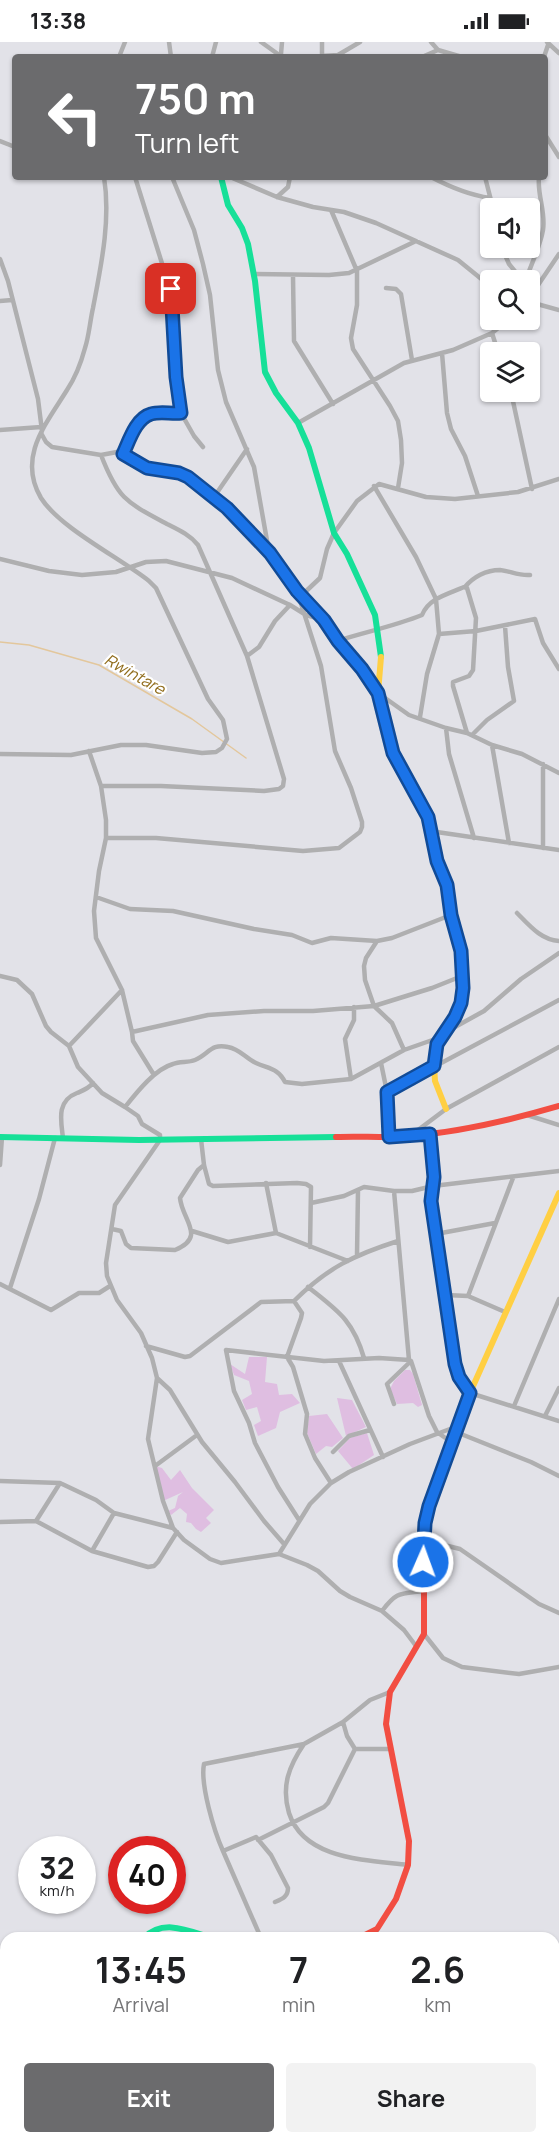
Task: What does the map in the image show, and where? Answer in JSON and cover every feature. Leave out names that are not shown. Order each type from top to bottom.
[{"type":"street","points":[[261,42],[278,54]]},
{"type":"street","points":[[340,54],[360,42]]},
{"type":"street","points":[[431,42],[438,50],[452,54]]},
{"type":"street","points":[[548,43],[559,53]]},
{"type":"street","points":[[429,54],[438,50]]},
{"type":"street","points":[[548,139],[559,156]]},
{"type":"street","points":[[0,754],[57,756],[121,745],[146,745],[202,753],[216,752],[222,748],[227,739],[223,720],[208,699],[156,588],[150,580],[70,527],[45,503],[36,488],[32,467],[36,441],[71,383],[86,346],[101,267],[107,195],[104,180]]},
{"type":"street","points":[[136,180],[171,289],[176,377],[181,413],[203,447]]},
{"type":"street","points":[[173,180],[194,230],[203,264],[210,295],[218,370],[226,402],[247,448],[257,479],[270,553]]},
{"type":"street","points":[[222,180],[228,205],[242,228],[248,244],[254,274],[264,372],[298,423],[309,448],[334,533],[347,554],[375,615],[381,665],[378,693]]},
{"type":"street","points":[[237,180],[277,197],[358,216],[458,260],[480,278]]},
{"type":"street","points":[[277,197],[288,187],[289,180]]},
{"type":"street","points":[[437,180],[453,188],[490,198],[486,180]]},
{"type":"street","points":[[528,270],[543,229],[539,180]]},
{"type":"street","points":[[331,210],[357,271],[357,305],[351,343],[398,421],[402,463],[398,488]]},
{"type":"street","points":[[254,274],[329,275],[357,271],[416,241]]},
{"type":"street","points":[[540,280],[559,254]]},
{"type":"street","points":[[0,259],[8,281],[38,399],[46,442],[52,447],[101,455],[117,452],[147,468],[179,473],[188,477],[242,523],[270,553],[297,591],[321,666],[335,751],[351,788],[362,822],[360,832],[339,849],[303,851],[156,838],[106,838]]},
{"type":"street","points":[[293,276],[294,341],[333,404]]},
{"type":"street","points":[[386,288],[396,290],[401,294],[412,360]]},
{"type":"street","points":[[0,301],[12,300]]},
{"type":"street","points":[[540,305],[559,310]]},
{"type":"street","points":[[298,423],[412,360],[442,353],[496,330]]},
{"type":"street","points":[[492,333],[495,342]]},
{"type":"street","points":[[442,353],[447,413],[451,429],[465,456],[478,496]]},
{"type":"street","points":[[513,402],[532,489]]},
{"type":"street","points":[[123,454],[133,432],[145,417],[152,414],[181,413]]},
{"type":"street","points":[[0,430],[42,430]]},
{"type":"street","points":[[213,497],[247,448]]},
{"type":"street","points":[[101,455],[112,482],[127,501],[193,538],[198,544],[213,574],[246,656],[284,773],[283,786],[279,789],[264,791],[171,786],[101,786]]},
{"type":"street","points":[[302,595],[320,578],[327,549],[334,533],[357,501],[374,486],[386,484],[438,499],[518,492],[559,479]]},
{"type":"street","points":[[374,486],[416,557],[436,599],[439,634],[427,674],[420,717]]},
{"type":"street","points":[[0,560],[49,571],[82,575],[97,575],[133,568],[146,562],[166,561],[232,579],[290,605],[306,615],[324,620]]},
{"type":"street","points":[[338,641],[422,615],[425,607],[436,599],[465,587],[475,577],[500,570],[522,576],[530,575]]},
{"type":"street","points":[[465,587],[469,591],[474,609],[476,630],[472,674],[453,682],[453,686],[470,734]]},
{"type":"street","points":[[297,591],[324,620],[378,693],[393,753],[423,808],[437,861],[447,885],[451,915],[459,940],[462,976],[459,1011],[442,1035],[436,1050],[434,1066],[435,1081],[446,1109]]},
{"type":"street","points":[[246,656],[260,646],[275,621],[290,605]]},
{"type":"street","points":[[439,634],[505,626],[535,619],[543,643],[559,669]]},
{"type":"street","points":[[470,734],[514,701],[505,626]]},
{"type":"street","points":[[378,693],[404,712],[522,754],[559,773]]},
{"type":"street","points":[[446,728],[449,754],[474,838]]},
{"type":"street","points":[[492,745],[508,843]]},
{"type":"street","points":[[89,751],[105,806],[106,838],[94,911],[96,938],[122,990],[133,1041],[154,1075]]},
{"type":"street","points":[[543,764],[543,848]]},
{"type":"street","points":[[430,831],[559,850]]},
{"type":"street","points":[[96,897],[130,909],[173,911],[292,935],[312,943],[331,938],[377,941],[403,935],[451,915]]},
{"type":"street","points":[[517,914],[538,934],[552,941],[559,941]]},
{"type":"street","points":[[377,941],[366,958],[365,980],[374,1006],[392,1023],[404,1050]]},
{"type":"street","points":[[126,1107],[140,1088],[154,1075],[171,1064],[196,1059],[212,1047],[225,1046],[239,1050],[256,1063],[280,1072],[285,1082],[288,1083],[302,1084],[351,1079],[404,1050],[442,1035],[484,1011],[521,979],[559,953]]},
{"type":"street","points":[[0,976],[17,980],[24,986],[38,1005],[51,1032],[69,1046],[78,1067],[109,1099],[126,1107],[138,1116],[142,1124],[160,1135],[160,1140],[115,1205],[106,1263],[110,1286],[117,1300],[141,1333],[152,1358],[157,1378],[148,1438],[164,1503],[175,1530]]},
{"type":"street","points":[[132,1032],[208,1015],[374,1006],[462,976]]},
{"type":"street","points":[[69,1046],[122,990]]},
{"type":"street","points":[[387,1092],[559,1000]]},
{"type":"street","points":[[351,1079],[345,1039],[354,1020],[354,1007]]},
{"type":"street","points":[[409,1136],[446,1109],[559,1047]]},
{"type":"street","points":[[381,1063],[387,1092],[389,1137]]},
{"type":"street","points":[[10,1288],[59,1138],[63,1105],[69,1096],[87,1089],[93,1083]]},
{"type":"street","points":[[99,1139],[409,1136],[527,1115],[559,1106]]},
{"type":"street","points":[[527,1115],[559,1125]]},
{"type":"street","points":[[430,1134],[434,1170],[431,1201],[455,1364],[459,1377],[470,1393],[559,1421]]},
{"type":"street","points":[[0,1165],[1,1137],[160,1140],[317,1137]]},
{"type":"street","points":[[201,1139],[204,1165],[209,1184],[213,1186],[266,1183],[306,1184],[310,1187],[310,1247]]},
{"type":"street","points":[[112,1229],[121,1231],[126,1244],[140,1250],[175,1250],[186,1243],[192,1227],[180,1198],[198,1170],[204,1165]]},
{"type":"street","points":[[311,1203],[338,1198],[369,1186],[394,1191],[412,1191],[433,1186],[559,1171]]},
{"type":"street","points":[[468,1296],[513,1178]]},
{"type":"street","points":[[266,1183],[276,1233]]},
{"type":"street","points":[[357,1255],[358,1190]]},
{"type":"street","points":[[394,1191],[410,1360],[429,1416],[437,1432],[452,1442]]},
{"type":"street","points":[[376,1932],[396,1899],[408,1865],[409,1841],[405,1815],[386,1724],[390,1692],[424,1634],[424,1540],[429,1506],[470,1393],[559,1193]]},
{"type":"street","points":[[436,1234],[495,1223]]},
{"type":"street","points":[[192,1231],[228,1242],[276,1233],[348,1261]]},
{"type":"street","points":[[146,1346],[185,1357],[190,1356],[261,1302],[294,1301],[308,1287],[336,1267],[357,1255],[398,1241]]},
{"type":"street","points":[[0,1284],[51,1310],[79,1293],[99,1293],[110,1286]]},
{"type":"street","points":[[308,1287],[344,1316],[358,1338],[364,1358]]},
{"type":"street","points":[[446,1295],[468,1296],[505,1312]]},
{"type":"street","points":[[514,1406],[559,1299]]},
{"type":"street","points":[[287,1357],[302,1314],[294,1301]]},
{"type":"street","points":[[299,1520],[278,1487],[255,1443],[249,1423],[234,1391],[226,1350],[339,1361],[364,1358],[410,1360]]},
{"type":"street","points":[[287,1357],[293,1367],[307,1414],[305,1434],[315,1458],[331,1483]]},
{"type":"street","points":[[394,1404],[387,1384],[410,1360]]},
{"type":"street","points":[[339,1361],[383,1457]]},
{"type":"street","points":[[157,1378],[170,1390],[197,1436],[284,1544]]},
{"type":"street","points":[[545,1416],[559,1388]]},
{"type":"street","points":[[279,1554],[310,1504],[331,1483],[437,1432],[457,1429],[559,1476]]},
{"type":"street","points":[[333,1452],[349,1436],[370,1430]]},
{"type":"street","points":[[155,1466],[197,1436]]},
{"type":"street","points":[[0,1481],[60,1483],[96,1500],[114,1513],[175,1530],[210,1559],[221,1563],[279,1554],[318,1571],[340,1591],[382,1611],[404,1630],[416,1646]]},
{"type":"street","points":[[36,1521],[60,1483]]},
{"type":"street","points":[[92,1551],[114,1513]]},
{"type":"street","points":[[0,1522],[36,1521],[92,1551],[151,1567],[158,1562],[175,1530]]},
{"type":"street","points":[[424,1540],[460,1549],[538,1604],[559,1613]]},
{"type":"street","points":[[382,1611],[397,1594],[424,1591]]},
{"type":"street","points":[[424,1634],[443,1658],[462,1667],[519,1674],[559,1667]]},
{"type":"street","points":[[258,1932],[223,1851],[211,1816],[203,1765],[304,1744],[343,1722],[370,1700],[390,1692]]},
{"type":"street","points":[[343,1722],[346,1734],[355,1749]]},
{"type":"street","points":[[304,1744],[292,1761],[285,1789],[292,1822],[303,1837],[320,1848],[357,1858],[408,1865]]},
{"type":"street","points":[[355,1749],[390,1749]]},
{"type":"street","points":[[258,1840],[321,1810],[328,1803],[355,1749]]},
{"type":"street","points":[[223,1851],[253,1837],[258,1840],[272,1855],[288,1888],[288,1893],[284,1898],[275,1902]]},
{"type":"street","points":[[148,1932],[161,1926],[194,1932]]},
{"type":"street","points":[[371,1932],[377,1929]]},
{"type":"shaded area","points":[[249,1357],[267,1357],[265,1382],[277,1384],[279,1395],[292,1394],[300,1403],[280,1412],[276,1428],[258,1436],[254,1425],[261,1421],[257,1407],[246,1410],[242,1400],[252,1394],[249,1381],[234,1375],[230,1364],[245,1374]]},
{"type":"shaded area","points":[[405,1370],[410,1370],[413,1374],[422,1405],[418,1407],[413,1403],[397,1404],[390,1389],[394,1381]]},
{"type":"shaded area","points":[[337,1398],[352,1400],[366,1427],[346,1436]]},
{"type":"shaded area","points":[[327,1414],[343,1438],[332,1447],[326,1446],[316,1454],[307,1433],[309,1416]]},
{"type":"shaded area","points":[[367,1433],[374,1455],[353,1469],[338,1451],[350,1438]]},
{"type":"shaded area","points":[[155,1466],[162,1468],[171,1480],[180,1470],[192,1488],[214,1510],[206,1518],[211,1523],[201,1532],[191,1523],[186,1522],[187,1514],[180,1508],[171,1515],[168,1511],[175,1508],[178,1496],[183,1492],[163,1501]]},
{"type":"waterway","name":"Rwintare","points":[[0,642],[29,645],[99,665],[192,719],[246,758]]},
{"type":"traffic: fast","points":[[222,180],[228,205],[242,228],[248,244],[255,281],[265,372],[276,393],[298,423],[309,448],[334,533],[347,554],[375,615],[381,657]]},
{"type":"traffic: fast","points":[[0,1137],[139,1140],[336,1137]]},
{"type":"traffic: fast","points":[[151,1932],[168,1927],[192,1932]]},
{"type":"traffic: slow","points":[[381,657],[378,693],[393,753],[427,817],[437,862],[448,885],[451,915],[461,951],[463,988],[459,1011],[443,1034],[436,1050],[434,1066],[435,1081],[446,1109]]},
{"type":"traffic: slow","points":[[424,1581],[425,1523],[434,1488],[470,1393],[559,1193]]},
{"type":"traffic: jam","points":[[336,1137],[401,1137],[448,1132],[504,1121],[559,1106]]},
{"type":"traffic: jam","points":[[371,1932],[377,1929],[396,1899],[408,1865],[409,1841],[386,1724],[390,1692],[424,1634],[424,1581]]},
{"type":"route","points":[[171,289],[176,377],[181,413],[158,413],[145,417],[133,432],[123,454],[147,468],[179,473],[188,477],[227,508],[270,553],[297,591],[324,620],[338,641],[362,669],[378,693],[393,753],[428,817],[433,848],[447,885],[451,915],[459,940],[463,988],[461,1003],[459,1011],[437,1044],[434,1066],[387,1092],[389,1137],[430,1134],[434,1177],[431,1201],[455,1364],[459,1377],[470,1393],[434,1488],[425,1523],[423,1562]]}]
